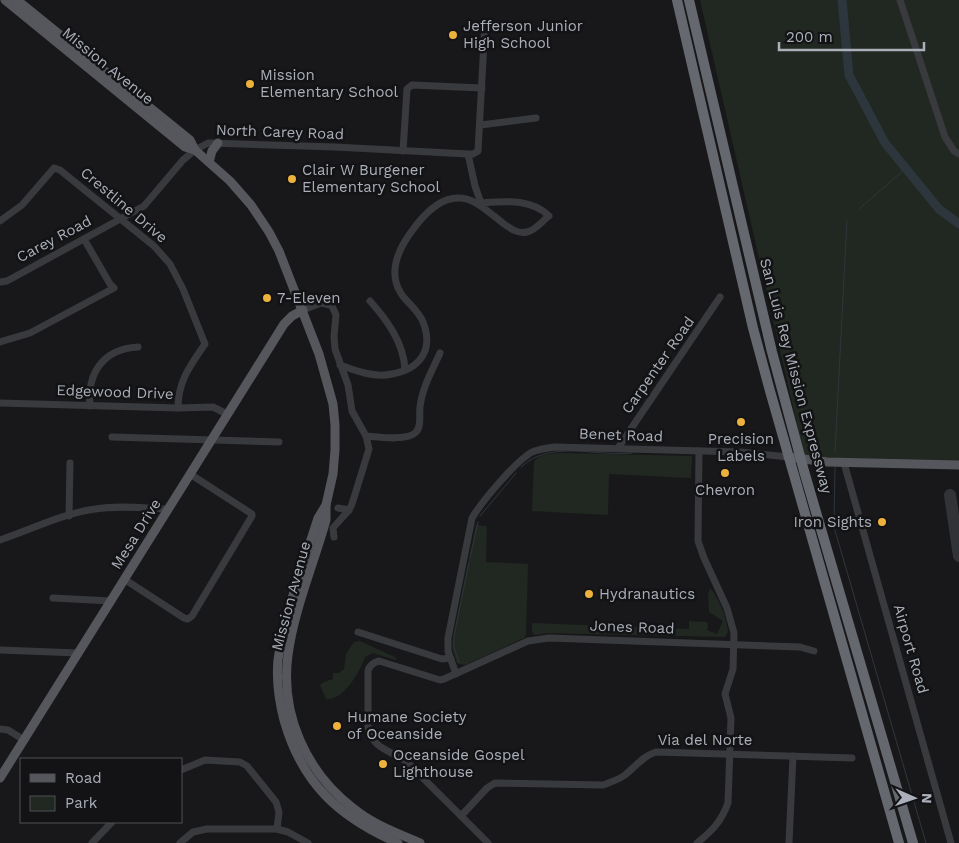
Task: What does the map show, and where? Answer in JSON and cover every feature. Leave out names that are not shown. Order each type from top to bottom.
[{"type":"highway","name":"San Luis Rey Mission Expressway","points":[[676,0],[753,328],[788,457],[899,843]]},
{"type":"highway","name":"San Luis Rey Mission Expressway","points":[[689,0],[753,275],[801,459],[913,843]]},
{"type":"main road","name":"Mission Avenue","points":[[5,0],[184,147],[195,150]]},
{"type":"main road","name":"Mission Avenue","points":[[17,0],[190,140],[195,150],[238,189],[264,222],[279,251],[326,374],[334,414],[336,437],[334,464],[326,505],[326,520],[292,632],[288,654],[287,690],[295,730],[310,761],[322,779],[338,796],[370,820],[420,843]]},
{"type":"main road","points":[[209,162],[212,151],[218,143]]},
{"type":"main road","name":"Mesa Drive","points":[[0,778],[284,324],[292,316],[303,310]]},
{"type":"main road","name":"Benet Road","points":[[788,457],[844,463],[959,465]]},
{"type":"main road","name":"Mission Avenue","points":[[326,505],[318,518],[285,626],[278,662],[277,683],[279,699],[294,750],[316,786],[347,816],[363,827],[398,843]]},
{"type":"street","points":[[900,0],[945,137],[954,151],[959,154]]},
{"type":"street","points":[[478,203],[468,154],[478,151],[481,125],[485,23]]},
{"type":"street","points":[[403,151],[407,89],[409,87],[412,85],[482,88]]},
{"type":"street","points":[[481,125],[536,118]]},
{"type":"street","name":"North Carey Road","points":[[121,219],[144,206],[183,160],[195,150],[208,144],[333,147],[468,154]]},
{"type":"street","name":"Crestline Drive","points":[[0,221],[22,205],[54,168],[60,170],[154,246],[170,264],[183,289],[205,344],[181,383],[178,394],[178,408]]},
{"type":"street","points":[[340,365],[359,372],[384,375],[414,366],[422,358],[427,339],[423,322],[396,284],[395,268],[407,238],[421,217],[433,207],[450,199],[462,198],[478,203],[518,232],[527,232],[549,216],[541,209],[527,204],[497,201],[478,203]]},
{"type":"street","name":"Carey Road","points":[[0,282],[7,281],[121,219]]},
{"type":"street","points":[[0,342],[30,334],[114,288],[84,239]]},
{"type":"street","name":"Carpenter Road","points":[[618,448],[720,297]]},
{"type":"street","points":[[370,300],[385,317],[402,350],[405,370]]},
{"type":"street","points":[[303,310],[321,303],[334,308],[336,315],[335,349],[348,385],[352,411],[366,436],[369,449],[363,473],[349,510],[333,528],[334,537]]},
{"type":"street","points":[[90,406],[90,382],[104,359],[126,348],[138,347]]},
{"type":"street","points":[[366,436],[405,437],[414,434],[419,429],[422,397],[427,380],[440,353]]},
{"type":"street","name":"Edgewood Drive","points":[[0,403],[178,408],[213,407],[227,414]]},
{"type":"street","points":[[112,437],[279,442]]},
{"type":"street","name":"Benet Road","points":[[456,674],[448,652],[448,638],[472,518],[479,506],[523,458],[534,451],[554,447],[699,451],[788,457]]},
{"type":"street","points":[[696,843],[717,826],[724,815],[729,795],[731,718],[725,694],[733,669],[734,644],[734,633],[727,608],[698,541],[699,451]]},
{"type":"street","points":[[69,516],[70,463]]},
{"type":"street","name":"Airport Road","points":[[844,463],[951,843]]},
{"type":"street","points":[[124,579],[184,618],[188,619],[192,616],[251,520],[252,514],[190,474]]},
{"type":"street","points":[[0,540],[95,509],[112,507],[168,509]]},
{"type":"street","points":[[338,508],[349,510]]},
{"type":"street","points":[[53,598],[111,600]]},
{"type":"street","points":[[358,632],[442,659],[450,658]]},
{"type":"street","name":"Jones Road","points":[[461,816],[407,762],[375,743],[370,735],[368,727],[368,671],[375,662],[379,661],[440,680],[528,641],[549,638],[800,647],[814,651]]},
{"type":"street","points":[[0,650],[78,653]]},
{"type":"street","points":[[0,729],[8,730],[24,740]]},
{"type":"street","name":"Via del Norte","points":[[461,816],[487,788],[495,784],[603,785],[621,778],[648,754],[656,752],[852,758]]},
{"type":"street","points":[[789,843],[793,756]]},
{"type":"street","points":[[182,770],[205,760],[240,762],[247,766],[276,802],[279,812],[277,830]]},
{"type":"street","points":[[461,816],[488,843]]},
{"type":"street","points":[[92,843],[111,823]]},
{"type":"street","points":[[180,843],[198,830],[277,830],[288,832],[308,843]]},
{"type":"green space","points":[[700,0],[959,0],[959,465],[805,459]]},
{"type":"green space","points":[[561,453],[692,456],[691,478],[609,474],[608,515],[532,511],[534,462],[542,455]]},
{"type":"green space","points":[[476,525],[487,526],[486,562],[528,564],[526,634],[524,638],[465,665],[457,663],[452,648]]},
{"type":"green space","points":[[710,588],[724,615],[728,632],[725,637],[547,633],[535,635],[532,632],[532,623],[689,629],[689,621],[707,622],[707,630],[717,634],[723,621],[709,612],[708,595]]},
{"type":"green space","points":[[360,641],[397,658],[395,660],[373,653],[365,657],[355,677],[345,690],[333,698],[326,699],[320,685],[333,679],[333,673],[339,673],[344,669],[346,654],[354,642]]},
{"type":"waterway","points":[[842,0],[849,75],[885,143],[939,209],[959,224]]},
{"type":"waterway","points":[[859,209],[905,169]]},
{"type":"waterway","points":[[835,452],[847,220]]},
{"type":"waterway","points":[[633,440],[637,437],[641,438],[643,435]]},
{"type":"waterway","points":[[521,467],[533,459],[560,451],[632,453]]},
{"type":"waterway","points":[[835,467],[834,527],[926,843]]},
{"type":"waterway","points":[[480,516],[516,473]]},
{"type":"waterway","points":[[470,558],[478,522]]},
{"type":"waterway","points":[[459,663],[454,647],[454,636],[469,562]]},
{"type":"taxiway","points":[[950,495],[959,556]]},
{"type":"place","name":"Jefferson Junior High School","points":[[453,35]]},
{"type":"place","name":"Mission Elementary School","points":[[250,84]]},
{"type":"place","name":"Clair W Burgener Elementary School","points":[[292,179]]},
{"type":"place","name":"7-Eleven","points":[[267,298]]},
{"type":"place","name":"Precision Labels","points":[[741,422]]},
{"type":"place","name":"Chevron","points":[[725,473]]},
{"type":"place","name":"Iron Sights","points":[[882,522]]},
{"type":"place","name":"Hydranautics","points":[[589,594]]},
{"type":"place","name":"Humane Society of Oceanside","points":[[337,726]]},
{"type":"place","name":"Oceanside Gospel Lighthouse","points":[[383,764]]}]
